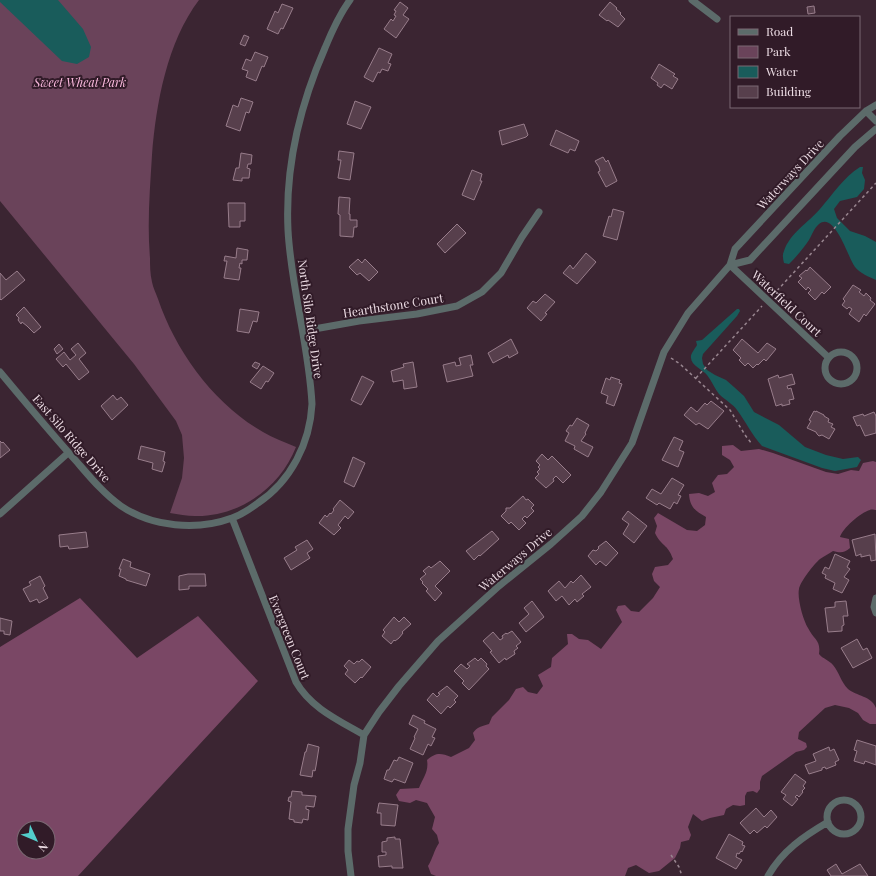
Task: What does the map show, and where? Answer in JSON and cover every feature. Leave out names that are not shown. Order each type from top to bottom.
[{"type":"street","name":"North Silo Ridge Drive","points":[[133,513],[146,518],[179,525],[203,525],[232,518],[255,505],[273,492],[287,476],[301,451],[309,426],[312,404],[288,230],[289,178],[297,128],[314,74],[342,10],[350,0]]},
{"type":"street","points":[[692,0],[717,20]]},
{"type":"street","name":"Waterways Drive","points":[[351,876],[348,851],[348,829],[354,785],[360,764],[364,735],[379,712],[399,686],[438,641],[499,586],[551,544],[582,516],[601,492],[632,443],[664,355],[688,313],[730,265],[735,249],[840,136],[866,111],[876,105]]},
{"type":"street","points":[[866,111],[876,121]]},
{"type":"street","points":[[730,265],[750,260],[854,147],[876,129]]},
{"type":"street","name":"Hearthstone Court","points":[[303,331],[359,321],[417,314],[457,306],[482,292],[501,272],[539,212]]},
{"type":"street","name":"Waterfield Court","points":[[730,265],[828,357]]},
{"type":"street","points":[[838,352],[848,353],[856,361],[857,366],[855,376],[852,380],[842,385],[832,382],[825,373],[824,368],[828,357],[838,352]]},
{"type":"street","name":"East Silo Ridge Drive","points":[[0,372],[68,452],[109,497],[133,513]]},
{"type":"street","points":[[0,514],[68,452]]},
{"type":"street","name":"Evergreen Court","points":[[232,518],[300,689],[311,702],[329,716],[364,735]]},
{"type":"street","points":[[876,598],[874,607],[876,613]]},
{"type":"street","points":[[848,800],[860,810],[861,821],[859,826],[850,833],[839,834],[834,831],[828,822],[829,810],[836,802],[848,800]]},
{"type":"street","points":[[768,876],[787,850],[809,833],[828,822]]},
{"type":"path","points":[[832,229],[876,183]]},
{"type":"path","points":[[664,355],[680,364],[730,410],[752,444]]},
{"type":"path","points":[[696,378],[710,363]]},
{"type":"path","points":[[671,856],[679,867],[682,876]]},
{"type":"green space","name":"Sweet Wheat Park","points":[[0,0],[199,0],[188,17],[171,54],[160,95],[152,155],[149,206],[150,273],[153,286],[175,338],[186,357],[213,392],[228,407],[245,420],[267,434],[296,447],[289,462],[269,487],[242,505],[211,515],[192,516],[170,513],[182,478],[184,458],[182,435],[176,421],[134,364],[0,201]]},
{"type":"shaded area","points":[[733,445],[741,451],[759,449],[826,472],[838,474],[851,470],[859,471],[863,463],[873,461],[876,462],[876,510],[866,511],[848,525],[840,537],[849,539],[850,548],[842,552],[833,551],[820,559],[811,569],[800,586],[799,593],[802,615],[810,632],[818,643],[819,654],[833,665],[848,689],[874,704],[876,708],[876,724],[870,724],[863,720],[858,713],[849,708],[835,705],[825,708],[799,732],[798,739],[806,743],[807,747],[804,750],[796,752],[762,776],[760,789],[757,793],[753,791],[747,792],[745,796],[745,805],[733,805],[726,809],[724,815],[702,821],[693,814],[688,827],[691,835],[689,840],[681,842],[675,858],[659,871],[649,873],[636,865],[628,868],[625,876],[436,876],[431,874],[428,866],[439,843],[437,835],[432,829],[435,817],[427,803],[416,800],[410,803],[399,801],[396,795],[400,789],[419,788],[426,771],[427,760],[436,754],[451,757],[469,748],[475,740],[473,733],[476,729],[489,724],[492,717],[509,700],[516,689],[523,687],[528,692],[537,694],[543,686],[538,675],[551,667],[552,658],[568,644],[567,634],[572,634],[579,639],[588,640],[601,649],[622,622],[616,610],[618,606],[625,605],[631,611],[639,612],[653,598],[660,587],[654,581],[652,574],[655,567],[668,565],[673,559],[669,550],[655,533],[657,526],[654,518],[658,513],[687,530],[697,531],[705,525],[706,517],[692,506],[689,494],[699,493],[708,496],[715,492],[712,483],[718,475],[727,474],[734,467],[730,460],[722,455],[722,446]]},
{"type":"shaded area","points":[[80,598],[137,658],[198,616],[258,681],[78,876],[0,876],[0,647]]},
{"type":"water","points":[[0,0],[58,0],[83,29],[91,47],[89,57],[77,64],[62,61],[0,2]]},
{"type":"water","points":[[860,167],[863,167],[862,173],[865,180],[864,189],[857,197],[840,201],[834,209],[837,218],[850,231],[865,236],[876,242],[876,280],[862,273],[855,267],[836,230],[830,224],[825,222],[817,226],[804,247],[789,264],[784,263],[783,252],[790,239],[820,209],[843,181]]},
{"type":"water","points":[[737,309],[740,311],[737,316],[703,354],[703,364],[707,370],[726,380],[734,387],[744,396],[754,412],[779,425],[805,447],[826,455],[843,459],[858,457],[861,460],[857,467],[835,471],[822,468],[762,446],[735,408],[719,394],[707,375],[693,363],[691,356],[697,345],[696,341],[702,340]]},
{"type":"building","points":[[400,2],[408,8],[403,15],[409,19],[396,38],[384,29],[391,19],[393,21],[396,16],[394,15],[396,11],[394,10]]},
{"type":"building","points":[[610,2],[617,8],[616,9],[625,19],[618,27],[599,15]]},
{"type":"building","points":[[282,4],[293,8],[283,29],[281,28],[278,34],[267,29],[275,11],[278,13]]},
{"type":"building","points":[[814,6],[815,13],[808,14],[807,7]]},
{"type":"building","points":[[244,35],[249,37],[245,46],[240,44]]},
{"type":"building","points":[[379,48],[392,54],[388,63],[391,64],[388,71],[382,69],[380,73],[378,72],[373,82],[364,77]]},
{"type":"building","points":[[255,52],[268,57],[264,67],[262,66],[256,81],[246,77],[248,71],[242,69],[246,59],[251,61]]},
{"type":"building","points":[[659,64],[675,74],[673,76],[678,79],[672,89],[664,84],[661,88],[657,85],[658,83],[651,78]]},
{"type":"building","points":[[241,98],[253,102],[249,113],[246,112],[240,131],[226,126],[233,105],[238,107]]},
{"type":"building","points":[[355,101],[371,107],[361,129],[347,124]]},
{"type":"building","points":[[524,124],[528,135],[526,137],[502,145],[499,131]]},
{"type":"building","points":[[556,130],[579,141],[575,151],[570,149],[568,153],[550,145]]},
{"type":"building","points":[[339,151],[354,153],[350,180],[338,178],[341,160],[338,160]]},
{"type":"building","points":[[241,153],[252,155],[251,164],[248,164],[247,168],[250,169],[249,178],[242,178],[242,181],[233,180],[236,168],[239,168]]},
{"type":"building","points":[[603,157],[606,162],[608,160],[617,181],[606,187],[598,172],[600,171],[599,167],[595,161]]},
{"type":"building","points":[[472,170],[482,174],[480,181],[482,181],[474,200],[462,195]]},
{"type":"building","points":[[339,197],[350,198],[350,220],[357,220],[357,227],[354,227],[353,237],[340,236],[340,215],[338,214]]},
{"type":"building","points":[[228,203],[245,203],[245,221],[240,221],[240,227],[229,227]]},
{"type":"building","points":[[613,209],[624,212],[617,240],[603,236],[609,216],[611,217]]},
{"type":"building","points":[[457,224],[466,233],[445,253],[437,244]]},
{"type":"building","points":[[237,248],[248,250],[247,260],[242,260],[242,264],[240,263],[239,268],[241,268],[239,280],[224,278],[227,261],[224,261],[225,256],[236,258]]},
{"type":"building","points":[[586,253],[596,262],[577,284],[563,273],[570,265],[573,269]]},
{"type":"building","points":[[358,259],[362,263],[365,259],[378,272],[369,281],[360,273],[357,275],[349,267]]},
{"type":"building","points":[[810,267],[831,287],[824,294],[822,292],[815,300],[808,293],[811,290],[808,287],[806,290],[798,282],[802,278],[799,276]]},
{"type":"building","points":[[17,271],[25,280],[1,300],[0,273],[6,280]]},
{"type":"building","points":[[853,285],[861,290],[859,292],[864,296],[866,293],[871,298],[870,300],[875,304],[866,316],[864,314],[859,322],[849,314],[852,309],[849,307],[847,309],[842,305],[845,301],[843,299]]},
{"type":"building","points":[[545,294],[555,302],[545,313],[547,314],[541,321],[527,308],[533,301],[536,303]]},
{"type":"building","points":[[24,307],[41,327],[34,333],[22,322],[21,324],[16,315]]},
{"type":"building","points":[[240,309],[259,312],[257,322],[253,321],[249,333],[237,331]]},
{"type":"building","points":[[511,339],[518,353],[509,358],[508,355],[493,363],[488,353]]},
{"type":"building","points":[[742,339],[758,353],[767,343],[776,349],[766,361],[764,359],[753,368],[748,363],[745,366],[739,360],[741,358],[733,350]]},
{"type":"building","points":[[78,343],[86,353],[79,359],[89,372],[79,380],[66,364],[63,367],[56,359],[64,352],[70,360],[76,355],[71,349]]},
{"type":"building","points":[[59,344],[63,349],[57,354],[54,349]]},
{"type":"building","points":[[471,355],[473,365],[470,365],[473,376],[447,382],[443,365],[455,362],[456,366],[461,365],[459,358]]},
{"type":"building","points":[[255,362],[260,364],[257,369],[252,366]]},
{"type":"building","points":[[413,362],[417,387],[404,389],[403,380],[393,382],[391,371],[404,367],[403,364]]},
{"type":"building","points":[[263,366],[274,373],[261,389],[250,382]]},
{"type":"building","points":[[792,374],[795,384],[787,386],[788,389],[791,388],[794,399],[789,400],[790,404],[776,406],[768,379],[778,375],[779,378]]},
{"type":"building","points":[[362,376],[374,382],[361,405],[351,400]]},
{"type":"building","points":[[611,377],[620,380],[619,383],[622,384],[614,406],[606,403],[608,396],[601,393],[606,378],[610,380]]},
{"type":"building","points":[[113,395],[117,400],[121,397],[128,405],[112,420],[101,406]]},
{"type":"building","points":[[711,401],[724,411],[708,429],[699,423],[696,425],[684,415],[691,407],[697,412],[705,403],[707,405]]},
{"type":"building","points":[[814,411],[824,415],[829,419],[828,422],[833,424],[831,427],[835,429],[829,439],[822,435],[819,436],[816,432],[807,428]]},
{"type":"building","points":[[874,412],[876,416],[876,433],[865,436],[860,425],[857,426],[853,417],[863,414],[864,416]]},
{"type":"building","points":[[577,418],[589,425],[585,433],[586,434],[581,441],[593,447],[588,457],[574,449],[575,446],[565,441],[569,433],[566,431],[570,425],[572,426]]},
{"type":"building","points":[[674,437],[683,441],[679,450],[684,452],[678,467],[662,460]]},
{"type":"building","points":[[0,441],[2,443],[3,442],[10,450],[0,458]]},
{"type":"building","points":[[141,446],[165,452],[163,461],[165,462],[162,472],[152,469],[153,463],[138,459]]},
{"type":"building","points":[[542,454],[548,460],[552,456],[571,475],[563,483],[556,476],[553,479],[554,481],[546,488],[535,478],[539,474],[537,472],[540,469],[538,467],[540,465],[536,461]]},
{"type":"building","points":[[353,457],[365,463],[354,487],[344,482]]},
{"type":"building","points":[[672,478],[684,485],[678,495],[681,496],[677,504],[674,502],[670,509],[659,503],[657,505],[646,498],[652,489],[661,494]]},
{"type":"building","points":[[523,496],[534,505],[531,508],[534,511],[527,518],[525,516],[522,519],[526,523],[519,530],[511,522],[509,524],[501,516],[506,511],[506,508],[510,508]]},
{"type":"building","points":[[340,500],[354,512],[348,519],[345,516],[338,525],[341,528],[334,535],[319,523],[325,515],[327,517],[330,513],[331,514]]},
{"type":"building","points":[[628,511],[647,526],[634,543],[623,534],[629,524],[622,519]]},
{"type":"building","points":[[492,531],[499,539],[474,560],[466,551]]},
{"type":"building","points":[[86,532],[88,547],[69,549],[68,546],[60,547],[59,535]]},
{"type":"building","points":[[875,534],[876,560],[871,561],[870,555],[861,557],[861,554],[856,556],[852,540]]},
{"type":"building","points":[[307,540],[313,549],[307,553],[310,558],[291,570],[284,558],[297,550],[295,547]]},
{"type":"building","points":[[606,541],[618,553],[606,566],[600,561],[596,565],[588,556],[593,550],[596,551],[599,548],[598,547]]},
{"type":"building","points":[[835,554],[850,561],[847,567],[850,569],[844,577],[849,580],[842,593],[833,589],[835,583],[825,578],[826,575],[822,573],[825,567],[829,569]]},
{"type":"building","points":[[123,559],[131,562],[130,567],[150,574],[146,586],[126,580],[119,576],[121,569],[119,569]]},
{"type":"building","points":[[440,561],[450,571],[435,586],[442,593],[435,601],[426,591],[428,589],[420,579],[426,574],[423,571],[429,566],[431,568]]},
{"type":"building","points":[[188,574],[205,574],[206,586],[189,586],[189,589],[179,590],[179,576]]},
{"type":"building","points":[[581,575],[591,587],[582,594],[584,596],[577,602],[575,599],[569,605],[562,596],[556,601],[548,591],[559,581],[565,588],[571,581],[573,583]]},
{"type":"building","points":[[40,576],[45,586],[43,588],[48,598],[39,603],[37,599],[30,602],[23,589],[31,585],[29,582]]},
{"type":"building","points":[[532,601],[544,617],[526,632],[519,623],[529,614],[524,608]]},
{"type":"building","points":[[846,601],[848,616],[843,616],[844,625],[842,626],[842,631],[828,632],[825,608],[835,607],[835,602]]},
{"type":"building","points":[[394,617],[399,622],[404,617],[411,624],[402,632],[403,633],[399,638],[395,641],[394,640],[391,644],[382,636],[385,632],[383,630]]},
{"type":"building","points":[[0,618],[12,621],[10,635],[4,634],[4,631],[0,631]]},
{"type":"building","points":[[512,631],[521,642],[516,646],[518,648],[514,651],[515,654],[506,660],[505,658],[499,663],[490,652],[492,651],[483,641],[493,632],[500,640],[506,633],[507,634]]},
{"type":"building","points":[[857,639],[863,650],[867,648],[872,658],[853,668],[841,648]]},
{"type":"building","points":[[475,658],[478,661],[481,658],[487,664],[486,666],[489,669],[469,690],[462,683],[464,681],[454,671],[461,664],[467,669],[470,666],[467,664]]},
{"type":"building","points":[[362,659],[371,667],[362,678],[361,677],[355,683],[345,674],[348,670],[344,666],[349,660],[354,664]]},
{"type":"building","points":[[447,686],[458,696],[454,700],[456,702],[450,708],[448,706],[441,714],[427,700],[433,693],[437,697],[440,694],[438,693]]},
{"type":"building","points":[[413,715],[436,729],[432,737],[435,738],[431,746],[428,744],[423,755],[410,749],[418,729],[409,724]]},
{"type":"building","points":[[857,740],[876,746],[876,765],[865,761],[864,764],[854,761],[857,751],[854,750]]},
{"type":"building","points":[[308,744],[319,747],[315,771],[313,770],[312,777],[300,775]]},
{"type":"building","points":[[829,747],[830,751],[834,749],[839,760],[835,762],[836,765],[826,769],[825,767],[822,768],[822,770],[809,774],[805,765],[816,761],[813,754]]},
{"type":"building","points":[[399,757],[413,763],[405,783],[394,779],[392,782],[384,779],[387,770],[389,770],[394,760],[397,761]]},
{"type":"building","points":[[795,774],[806,782],[803,786],[805,788],[802,791],[803,792],[799,797],[797,795],[795,797],[798,799],[792,806],[783,799],[786,795],[781,792]]},
{"type":"building","points":[[292,791],[302,792],[302,795],[316,796],[314,807],[306,806],[306,809],[309,810],[308,820],[303,819],[302,823],[294,822],[294,820],[289,819],[291,802],[288,801],[289,797],[291,797]]},
{"type":"building","points":[[379,803],[398,805],[395,826],[381,825],[381,813],[377,813]]},
{"type":"building","points":[[756,808],[764,817],[771,810],[777,817],[767,828],[765,826],[757,833],[754,830],[750,834],[740,823]]},
{"type":"building","points":[[729,834],[743,842],[742,845],[745,846],[742,852],[741,851],[739,854],[737,853],[736,857],[742,860],[736,869],[716,858]]},
{"type":"building","points":[[395,837],[395,839],[400,839],[403,868],[392,868],[392,866],[379,867],[378,856],[386,855],[386,852],[382,852],[382,842],[387,841],[387,838]]},
{"type":"building","points":[[836,864],[842,874],[860,864],[868,876],[831,876],[827,870]]}]
